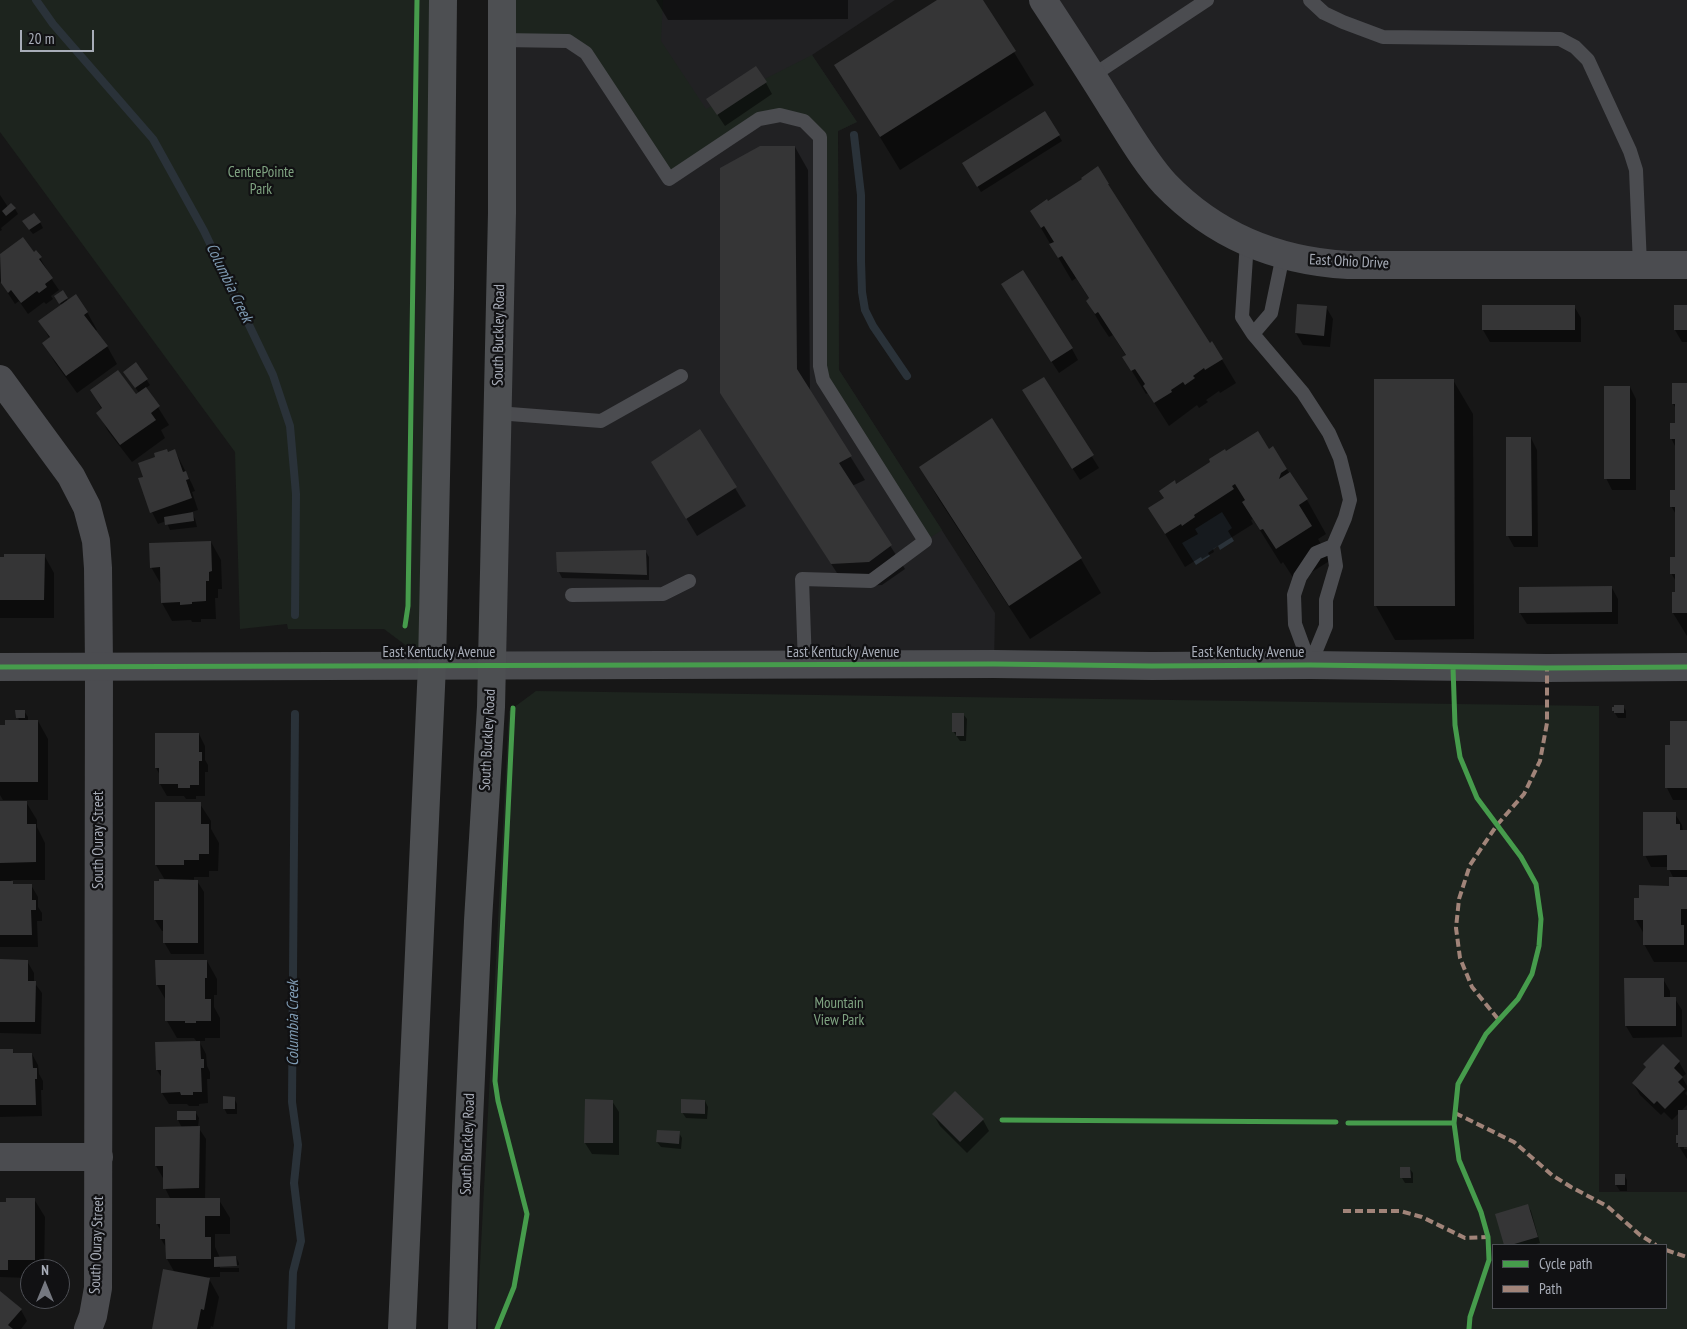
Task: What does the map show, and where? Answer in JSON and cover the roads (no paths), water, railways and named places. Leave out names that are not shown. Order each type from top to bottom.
[{"type":"main road","points":[[402,1329],[432,665],[440,288],[443,0]]},
{"type":"main road","name":"South Buckley Road","points":[[462,1329],[479,915],[491,707],[502,213],[502,0]]},
{"type":"street","name":"East Ohio Drive","points":[[1043,0],[1140,151],[1164,183],[1192,210],[1224,231],[1260,248],[1297,259],[1322,263],[1348,264],[1687,264]]},
{"type":"street","name":"South Ouray Street","points":[[0,379],[71,476],[87,507],[96,541],[99,666],[98,1288],[93,1316],[88,1329]]},
{"type":"street","name":"East Kentucky Avenue","points":[[0,667],[994,664],[1547,668],[1687,667]]},
{"type":"street","points":[[0,1157],[99,1157]]},
{"type":"lane","points":[[1092,76],[1207,0]]},
{"type":"lane","points":[[1310,0],[1324,13],[1383,37],[1560,39],[1575,47],[1588,60],[1630,151],[1636,170],[1640,264]]},
{"type":"lane","points":[[502,40],[568,41],[586,53],[669,180],[759,119],[780,115],[804,121],[820,137],[820,366],[823,380],[925,541],[871,581],[802,579],[805,665]]},
{"type":"lane","points":[[1246,242],[1242,317],[1253,334],[1303,393],[1329,433],[1340,458],[1350,500],[1345,518],[1333,546],[1336,566],[1326,600],[1326,626],[1310,665]]},
{"type":"lane","points":[[1253,334],[1272,313],[1283,255]]},
{"type":"lane","points":[[497,413],[601,421],[681,376]]},
{"type":"lane","points":[[1310,665],[1295,624],[1294,595],[1300,577],[1316,553],[1333,546]]},
{"type":"lane","points":[[572,595],[664,594],[689,581]]},
{"type":"waterway","name":"Columbia Creek","points":[[36,0],[53,24],[153,139],[204,231],[273,375],[290,426],[296,494],[295,615]]},
{"type":"waterway","points":[[854,135],[861,195],[862,292],[865,310],[873,326],[907,376]]},
{"type":"waterway","name":"Columbia Creek","points":[[291,1329],[293,1272],[301,1241],[294,1183],[298,1145],[292,1102],[295,714]]},
{"type":"park label","name":"CentrePointe Park","points":[[261,182]]},
{"type":"park label","name":"Mountain View Park","points":[[839,1012]]}]
